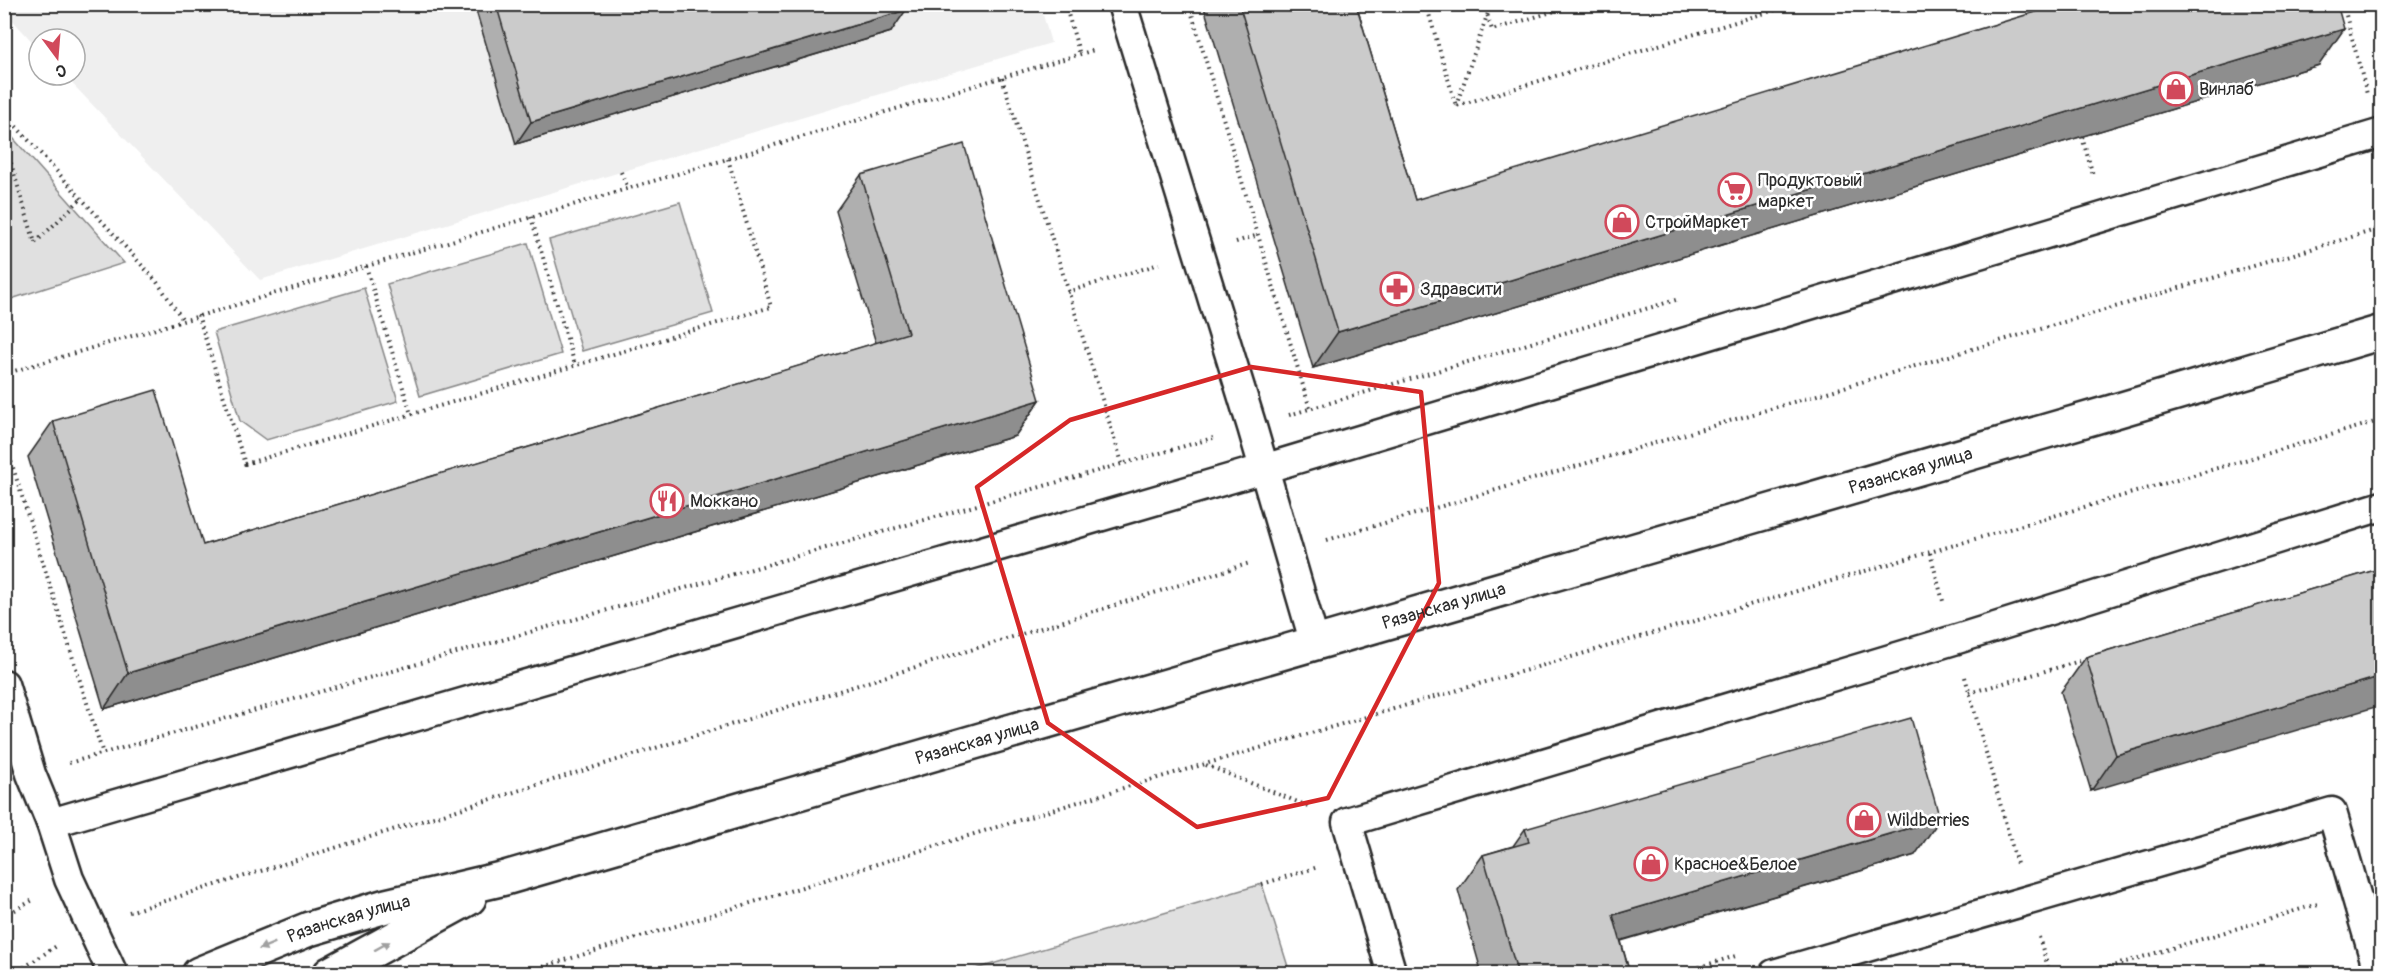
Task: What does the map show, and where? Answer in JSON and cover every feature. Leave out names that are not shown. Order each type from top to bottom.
[{"type":"street","name":"Рязанская улица","points":[[199,974],[309,929],[386,906],[505,878],[2382,332]]},
{"type":"street","name":"Рязанская улица","points":[[330,974],[505,878]]},
{"type":"lane","points":[[1122,4],[1252,427],[1315,644]]},
{"type":"lane","points":[[51,823],[1263,469],[2382,133]]},
{"type":"lane","points":[[1392,974],[1347,822],[1954,640],[2382,506]]},
{"type":"lane","points":[[4,684],[31,774],[51,823],[69,879],[88,925],[113,974]]},
{"type":"lane","points":[[1774,974],[2027,898],[2332,812],[2379,974]]},
{"type":"path","points":[[1065,4],[1080,55]]},
{"type":"path","points":[[1189,4],[1310,409]]},
{"type":"path","points":[[1426,4],[1456,106]]},
{"type":"path","points":[[1484,4],[1492,30],[1578,4]]},
{"type":"path","points":[[1456,106],[1491,4]]},
{"type":"path","points":[[1456,106],[1795,4]]},
{"type":"path","points":[[2343,4],[2368,94],[2357,97]]},
{"type":"path","points":[[4,374],[1132,39]]},
{"type":"path","points":[[1002,78],[1122,463]]},
{"type":"path","points":[[4,112],[157,282],[183,320]]},
{"type":"path","points":[[2082,137],[2093,175]]},
{"type":"path","points":[[4,140],[35,243],[82,198]]},
{"type":"path","points":[[198,315],[245,464],[771,307],[728,159]]},
{"type":"path","points":[[621,172],[628,188]]},
{"type":"path","points":[[2082,179],[2105,172]]},
{"type":"path","points":[[531,217],[575,365]]},
{"type":"path","points":[[14,974],[88,925],[1289,551],[2382,228]]},
{"type":"path","points":[[366,266],[411,414]]},
{"type":"path","points":[[31,774],[1252,427],[1684,297]]},
{"type":"path","points":[[520,974],[1206,765],[2382,420]]},
{"type":"path","points":[[4,439],[103,754]]},
{"type":"path","points":[[1930,554],[2027,898]]},
{"type":"path","points":[[1969,693],[2095,657]]},
{"type":"path","points":[[1206,765],[1347,822]]},
{"type":"path","points":[[1262,885],[1357,855]]},
{"type":"path","points":[[2086,974],[2355,893]]},
{"type":"highlighted area","points":[[1251,367],[1421,392],[1439,583],[1328,798],[1197,827],[1048,723],[977,487],[1070,420]]},
{"type":"shaded area","points":[[5,4],[1040,4],[1051,43],[260,280],[75,87],[87,87],[87,27],[27,27],[27,36],[5,12]]},
{"type":"shaded area","points":[[5,129],[124,263],[5,301]]},
{"type":"shaded area","points":[[680,202],[713,313],[582,351],[549,240]]},
{"type":"shaded area","points":[[528,243],[561,354],[420,396],[387,284]]},
{"type":"shaded area","points":[[364,288],[398,401],[266,440],[240,421],[214,332]]},
{"type":"shaded area","points":[[1262,884],[1290,973],[962,973]]},
{"type":"building","points":[[496,4],[905,4],[906,10],[531,122]]},
{"type":"building","points":[[1239,4],[1356,4],[1415,200],[2062,4],[2337,4],[2344,29],[1338,332]]},
{"type":"building","points":[[964,144],[1040,400],[128,673],[53,421],[156,390],[203,545],[908,333],[861,175]]},
{"type":"building","points":[[2382,568],[2382,676],[2116,755],[2086,657]]},
{"type":"building","points":[[1911,718],[1940,819],[1613,915],[1630,974],[1518,974],[1483,855],[1529,842],[1525,829]]},
{"type":"place","name":"Винлаб","points":[[2176,89]]},
{"type":"place","name":"Продуктовый маркет","points":[[1735,190]]},
{"type":"place","name":"СтройМаркет","points":[[1622,222]]},
{"type":"place","name":"Здравсити","points":[[1397,289]]},
{"type":"place","name":"Моккано","points":[[667,501]]},
{"type":"place","name":"Wildberries","points":[[1864,820]]},
{"type":"place","name":"Красное&Белое","points":[[1651,864]]}]
